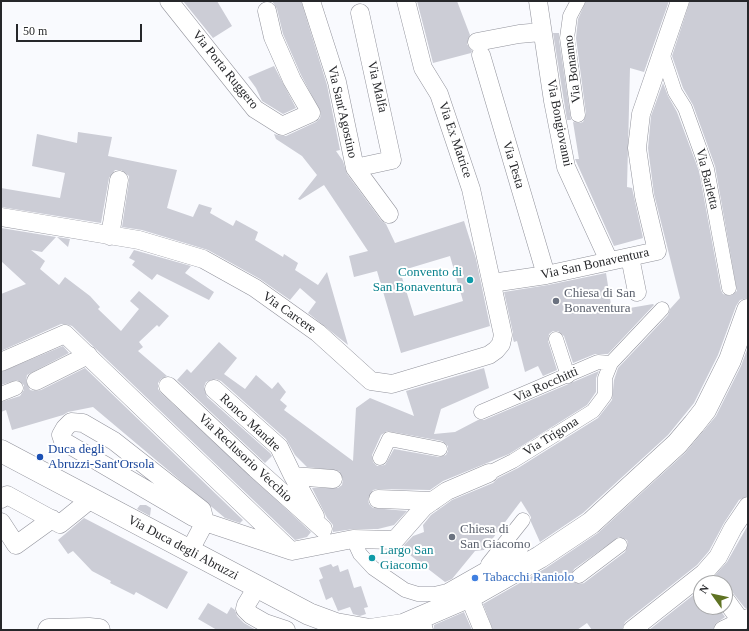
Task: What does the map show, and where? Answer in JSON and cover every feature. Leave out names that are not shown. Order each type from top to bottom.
[{"type":"street","name":"Via Porta Ruggero","points":[[169,1],[255,109],[282,126],[310,113],[292,80],[273,37],[267,11]]},
{"type":"street","name":"Via Sant'Agostino","points":[[311,1],[337,82],[355,168],[389,214]]},
{"type":"street","name":"Via Ex Matrice","points":[[406,1],[423,68],[439,94],[471,189],[492,283]]},
{"type":"street","name":"Via Bongiovanni","points":[[538,1],[541,32],[566,167],[610,261]]},
{"type":"street","name":"Via Bonanno","points":[[578,1],[570,16],[567,38],[578,115]]},
{"type":"street","name":"Via San Bonaventura","points":[[492,283],[546,275],[657,251],[644,196],[637,148],[641,114],[680,1]]},
{"type":"street","name":"Via Malfa","points":[[355,168],[392,160],[360,13]]},
{"type":"street","name":"Via Testa","points":[[541,32],[519,34],[479,48],[546,275]]},
{"type":"street","name":"Via Barletta","points":[[662,53],[675,92],[685,108],[707,169],[730,288]]},
{"type":"street","points":[[110,236],[119,180]]},
{"type":"street","name":"Via Carcere","points":[[1,217],[139,240],[203,259],[255,288],[318,333],[363,375],[372,381],[382,384],[392,384],[489,355],[496,350],[501,344],[503,335],[492,283]]},
{"type":"street","points":[[630,257],[637,292]]},
{"type":"street","name":"Via Trigona","points":[[353,539],[395,540],[424,507],[447,491],[489,473],[513,460],[593,411],[605,395],[605,378],[611,363],[662,309]]},
{"type":"street","name":"Via Duca degli Abruzzi","points":[[1,451],[309,614],[336,624],[370,630],[424,623],[469,596],[540,557],[591,523],[677,444],[694,424],[717,387],[730,360],[748,310]]},
{"type":"street","points":[[1,362],[65,334],[292,551]]},
{"type":"street","points":[[556,339],[568,376]]},
{"type":"street","points":[[36,381],[88,355]]},
{"type":"street","name":"Via Rocchitti","points":[[481,412],[598,362],[611,363]]},
{"type":"street","name":"Via Reclusorio Vecchio","points":[[168,386],[325,536]]},
{"type":"street","points":[[1,394],[16,388]]},
{"type":"street","name":"Ronco Mandre","points":[[214,389],[279,447],[325,536]]},
{"type":"street","points":[[190,552],[205,522],[202,510],[114,441],[83,423],[71,422],[61,435],[63,441],[193,517],[205,522],[292,551],[325,536],[353,539],[360,554],[373,568],[405,590],[418,594],[434,594],[447,591],[521,549]]},
{"type":"street","points":[[380,458],[389,439],[440,449]]},
{"type":"street","points":[[293,476],[333,479]]},
{"type":"street","points":[[1,499],[7,495],[60,524],[91,499]]},
{"type":"street","points":[[378,499],[433,501]]},
{"type":"street","points":[[709,575],[733,528],[748,506]]},
{"type":"street","points":[[1,522],[16,545],[52,519]]},
{"type":"street","points":[[482,571],[523,520]]},
{"type":"street","points":[[579,576],[620,545]]},
{"type":"street","points":[[257,587],[246,605],[246,609],[251,615],[266,623],[286,630]]},
{"type":"street","points":[[632,630],[693,588]]},
{"type":"street","points":[[469,596],[483,630]]},
{"type":"street","points":[[723,630],[744,620],[733,608]]},
{"type":"street","points":[[49,630],[88,628],[99,630]]},
{"type":"building","points":[[183,1],[217,1],[232,26],[213,38]]},
{"type":"building","points":[[272,1],[301,1],[327,85],[340,150],[336,151],[343,161],[347,174],[381,220],[386,224],[395,243],[464,221],[476,259],[490,326],[401,353],[377,271],[354,277],[349,256],[368,251],[324,185],[300,200],[298,199],[317,175],[302,156],[276,139],[274,134],[286,136],[316,122],[320,118],[321,113],[301,75],[283,34],[277,9]],"holes":[[[450,256],[463,301],[414,316],[400,271]]]},
{"type":"building","points":[[417,1],[457,1],[470,35],[467,44],[472,51],[471,53],[433,63]]},
{"type":"building","points":[[586,1],[669,1],[644,72],[630,68],[627,187],[632,188],[643,238],[614,246],[575,159],[579,159],[573,122],[583,122],[586,114],[576,38],[578,19]]},
{"type":"building","points":[[690,1],[748,1],[748,298],[740,300],[736,306],[718,355],[694,403],[668,435],[583,513],[540,542],[531,522],[531,517],[521,501],[484,550],[475,551],[452,579],[445,582],[401,548],[413,536],[424,532],[423,525],[431,515],[452,500],[493,483],[498,478],[518,468],[598,418],[612,400],[614,380],[618,368],[668,315],[670,309],[680,298],[654,194],[648,148],[651,116],[663,83],[677,112],[699,171],[721,290],[723,294],[730,296],[737,291],[715,166],[693,105],[683,88],[672,56]]},
{"type":"building","points":[[553,33],[559,33],[571,120],[567,120]]},
{"type":"building","points":[[274,66],[296,108],[283,114],[262,101],[256,88],[248,77]]},
{"type":"building","points":[[78,132],[112,137],[108,156],[177,170],[167,208],[193,217],[199,204],[212,208],[210,213],[233,226],[236,220],[258,232],[255,240],[283,257],[284,254],[298,263],[295,270],[318,285],[327,272],[348,345],[308,313],[316,302],[300,288],[290,300],[260,279],[208,250],[142,230],[122,227],[129,176],[121,170],[115,170],[109,178],[101,223],[1,207],[1,188],[60,198],[65,173],[32,166],[37,134],[77,143]]},
{"type":"building","points":[[1,228],[56,237],[42,252],[31,250],[45,261],[40,269],[59,285],[65,277],[90,296],[100,307],[98,309],[121,331],[139,309],[130,301],[139,291],[169,316],[159,327],[157,325],[139,342],[143,347],[138,351],[167,376],[161,379],[158,383],[158,389],[311,532],[307,537],[295,540],[72,326],[61,324],[1,351],[1,294],[26,284],[1,261]]},
{"type":"building","points":[[57,237],[70,239],[68,247]]},
{"type":"building","points":[[134,250],[191,266],[185,273],[214,292],[209,300],[157,274],[152,280],[132,265],[135,261],[129,258]]},
{"type":"building","points":[[606,273],[612,311],[654,305],[608,354],[595,354],[573,363],[564,336],[558,331],[553,331],[549,334],[548,341],[557,370],[543,376],[538,366],[525,372],[517,341],[514,342],[513,339],[504,292]]},
{"type":"building","points":[[219,342],[237,358],[224,374],[245,389],[256,375],[272,389],[278,382],[286,392],[280,400],[287,406],[284,410],[353,461],[356,408],[370,398],[414,416],[406,391],[484,368],[489,388],[441,409],[434,434],[455,432],[478,420],[484,420],[599,371],[596,378],[596,392],[587,405],[509,454],[443,481],[430,490],[373,490],[368,499],[369,504],[373,508],[407,511],[394,525],[378,529],[353,529],[333,532],[333,525],[327,518],[312,488],[338,488],[342,485],[343,479],[339,471],[307,467],[295,455],[286,439],[221,381],[216,379],[206,382],[204,387],[207,397],[270,453],[272,456],[265,463],[177,380],[187,369],[191,373]],"holes":[[[387,431],[442,441],[448,446],[446,455],[439,457],[394,449],[385,465],[377,466],[373,462],[372,455],[381,435]]]},
{"type":"building","points":[[63,346],[69,353],[27,375],[26,381],[30,390],[41,390],[85,368],[243,520],[240,523],[225,518],[93,407],[68,412],[63,415],[12,430],[6,410],[1,412],[1,402],[20,396],[24,390],[24,385],[17,380],[1,385],[1,372]]},
{"type":"building","points":[[748,347],[748,496],[739,500],[724,523],[709,551],[697,565],[625,622],[622,630],[592,630],[587,623],[577,630],[493,630],[483,604],[546,568],[598,533],[685,453],[716,416],[741,366]],"holes":[[[619,537],[627,540],[628,544],[625,552],[584,583],[580,584],[572,581],[571,577],[574,569]]]},
{"type":"building","points":[[140,505],[146,505],[151,508],[150,516],[137,509]]},
{"type":"building","points":[[84,518],[188,572],[167,609],[136,592],[134,595],[110,583],[111,581],[92,571],[73,551],[68,554],[58,540]]},
{"type":"building","points":[[748,525],[748,608],[745,608],[733,593],[733,575],[715,575],[727,562]]},
{"type":"building","points":[[331,564],[333,567],[338,565],[340,572],[348,569],[354,588],[361,586],[368,607],[364,608],[366,614],[360,616],[353,614],[350,607],[338,611],[332,597],[326,600],[319,580],[323,578],[319,568]]},
{"type":"building","points":[[693,595],[693,615],[724,615],[725,617],[715,624],[713,630],[649,630]]},
{"type":"building","points":[[208,603],[227,614],[231,607],[235,610],[237,616],[244,623],[256,630],[217,630],[198,619]]},
{"type":"building","points":[[464,612],[472,630],[434,630],[434,625]]},
{"type":"place","name":"Convento di San Bonaventura","points":[[470,280]]},
{"type":"place","name":"Chiesa di San Bonaventura","points":[[556,301]]},
{"type":"place","name":"Duca degli Abruzzi-Sant'Orsola","points":[[40,457]]},
{"type":"place","name":"Chiesa di San Giacomo","points":[[452,537]]},
{"type":"place","name":"Largo San Giacomo","points":[[372,558]]},
{"type":"place","name":"Tabacchi Raniolo","points":[[475,578]]}]
